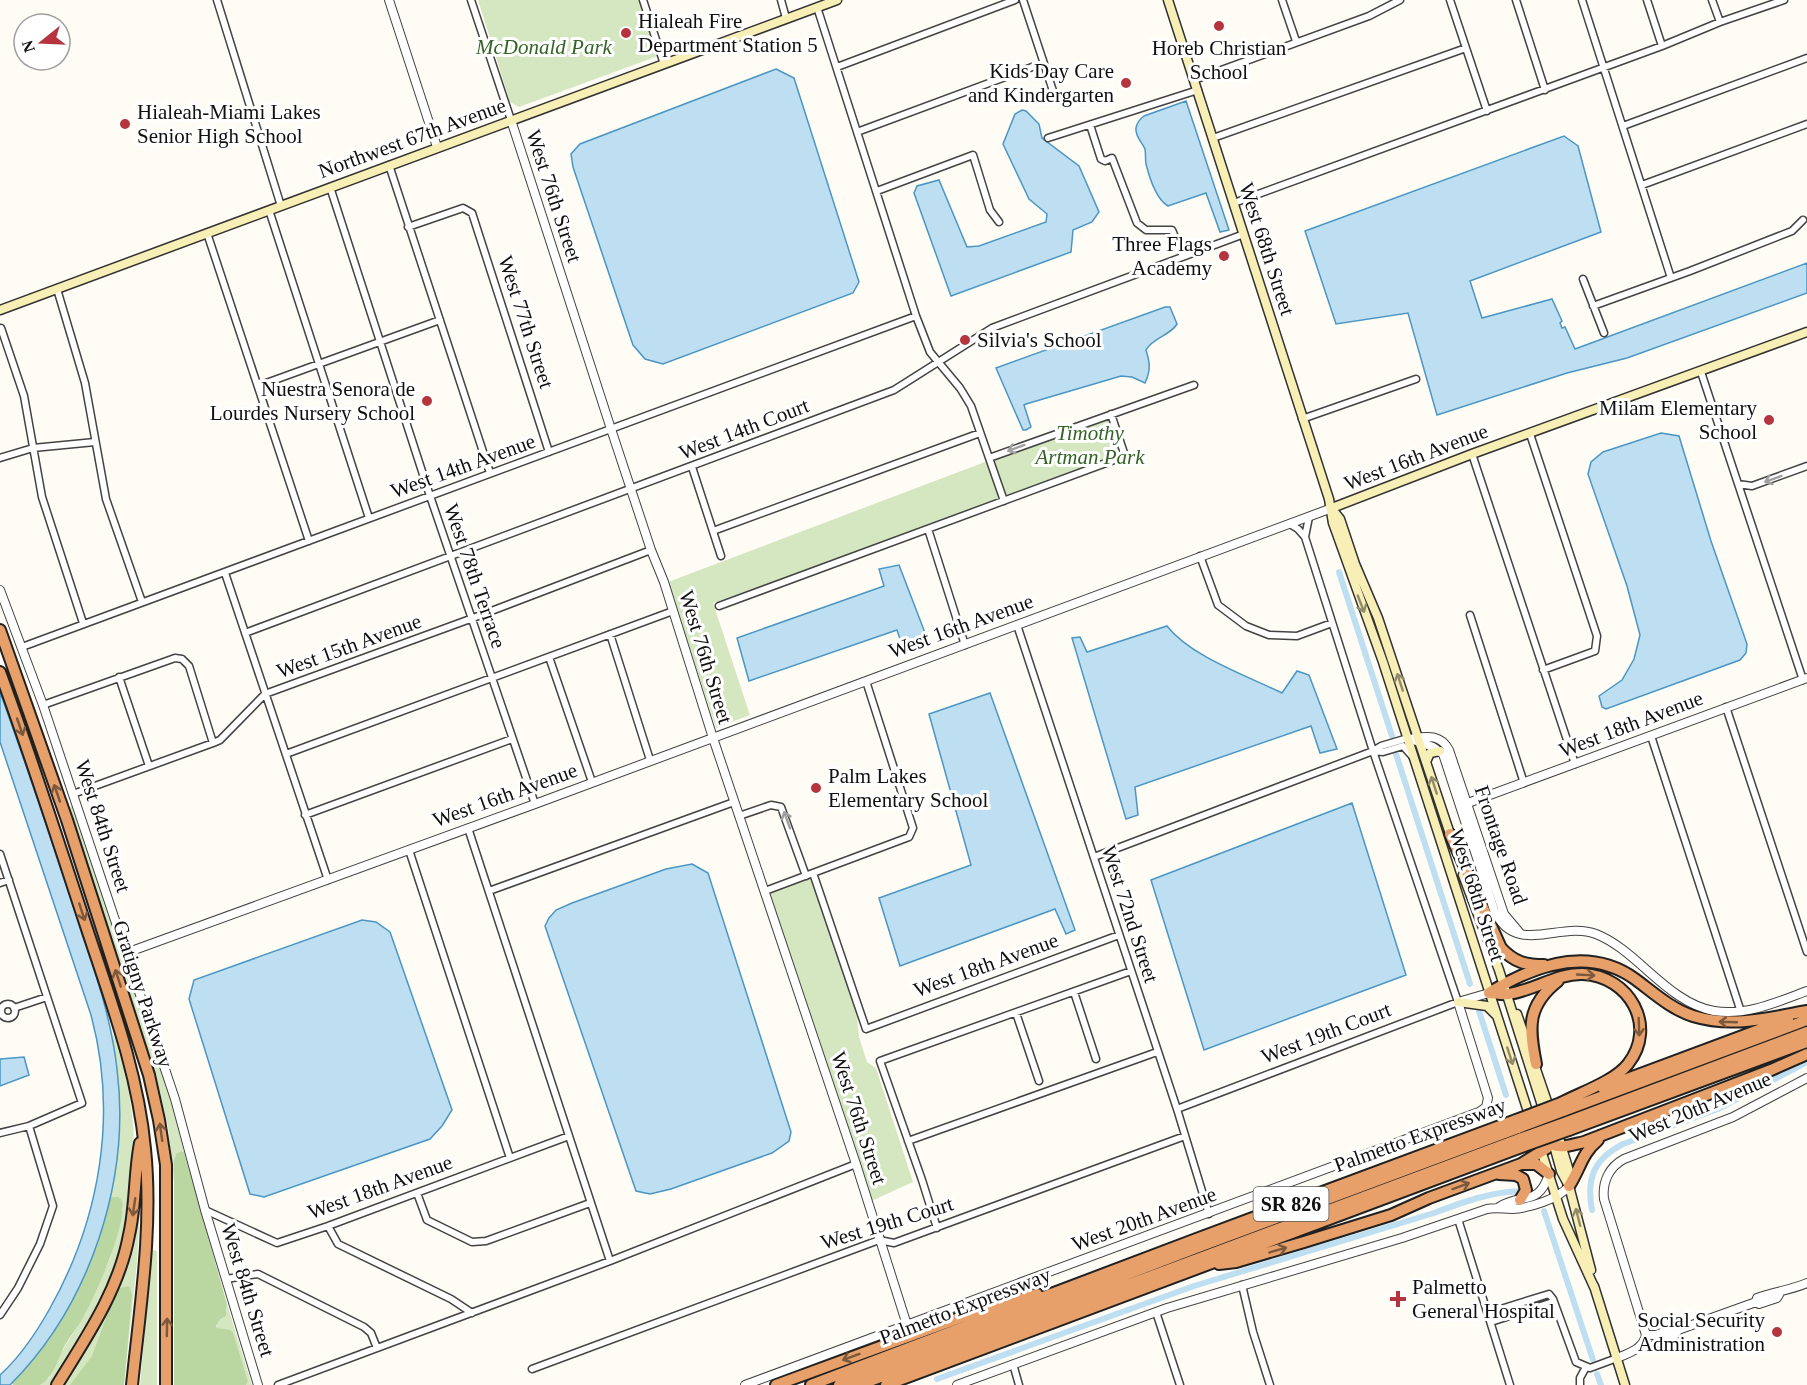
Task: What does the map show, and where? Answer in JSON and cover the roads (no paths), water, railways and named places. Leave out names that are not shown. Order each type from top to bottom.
[{"type":"highway","name":"Gratigny Parkway","points":[[0,630],[67,820],[149,1075],[166,1165],[166,1385]]},
{"type":"highway","name":"Gratigny Parkway","points":[[0,672],[132,1070],[142,1128],[148,1197],[146,1246],[132,1385]]},
{"type":"highway","points":[[1450,834],[1501,948],[1514,960],[1521,963],[1556,964],[1578,960],[1610,966],[1634,979],[1673,1007],[1712,1020],[1739,1022],[1807,1012]]},
{"type":"highway","points":[[1505,989],[1556,964]]},
{"type":"highway","points":[[1489,993],[1583,974],[1610,980],[1619,986],[1635,1005],[1640,1031],[1639,1044],[1628,1065],[1565,1116]]},
{"type":"highway","points":[[1536,1064],[1530,1032],[1535,1008],[1542,996],[1563,978]]},
{"type":"highway","name":"Palmetto Expressway","points":[[811,1385],[1066,1288],[1520,1133],[1565,1116],[1807,1012]]},
{"type":"highway","points":[[1565,1116],[1807,1020]]},
{"type":"highway","points":[[1565,1116],[1807,1032]]},
{"type":"highway","name":"Palmetto Expressway","points":[[882,1382],[1200,1266],[1565,1116],[1807,1042]]},
{"type":"highway","points":[[1200,1266],[1236,1262],[1391,1215],[1429,1198],[1521,1164],[1552,1145],[1605,1134],[1807,1054]]},
{"type":"highway","points":[[1533,1126],[1552,1145]]},
{"type":"highway","points":[[57,1385],[106,1303],[119,1272],[129,1238],[135,1205],[142,1128]]},
{"type":"highway","points":[[861,1385],[882,1382],[1520,1133]]},
{"type":"highway","points":[[839,1385],[1213,1242],[1520,1133]]},
{"type":"highway","points":[[1569,1186],[1583,1156],[1590,1146],[1605,1134]]},
{"type":"highway","points":[[1521,1164],[1536,1164],[1549,1174]]},
{"type":"highway","points":[[1493,1174],[1516,1175],[1522,1178],[1526,1184],[1526,1190],[1520,1200]]},
{"type":"highway","points":[[776,1385],[962,1317],[1028,1295],[1066,1288]]},
{"type":"main road","name":"Northwest 67th Avenue","points":[[0,310],[837,0]]},
{"type":"main road","name":"West 68th Street","points":[[1168,0],[1332,508],[1333,523],[1342,551],[1408,738],[1533,1126]]},
{"type":"main road","name":"West 16th Avenue","points":[[1332,508],[1472,454],[1807,332]]},
{"type":"main road","name":"West 68th Street","points":[[1332,508],[1340,519],[1355,564],[1378,618],[1450,834],[1505,989],[1552,1145],[1569,1171],[1569,1186],[1595,1289],[1625,1385]]},
{"type":"main road","points":[[1426,762],[1430,753],[1440,751]]},
{"type":"main road","name":"West 68th Street","points":[[1505,989],[1512,1000],[1536,1064],[1552,1145],[1549,1174],[1564,1220],[1595,1289]]},
{"type":"main road","points":[[1458,1002],[1487,1006],[1497,1016]]},
{"type":"street","points":[[217,0],[281,206]]},
{"type":"street","points":[[389,0],[436,147]]},
{"type":"street","name":"West 76th Street","points":[[471,0],[734,802],[856,1164],[907,1325]]},
{"type":"street","points":[[643,0],[664,64]]},
{"type":"street","points":[[781,0],[786,18]]},
{"type":"street","points":[[837,68],[1015,0]]},
{"type":"street","points":[[1023,0],[1056,100]]},
{"type":"street","points":[[1282,0],[1296,41]]},
{"type":"street","points":[[1194,80],[1369,16],[1400,0]]},
{"type":"street","points":[[1450,0],[1487,111]]},
{"type":"street","points":[[1516,0],[1545,90]]},
{"type":"street","points":[[1582,0],[1671,278]]},
{"type":"street","points":[[1647,0],[1662,46]]},
{"type":"street","points":[[1713,0],[1720,22]]},
{"type":"street","points":[[1234,203],[1784,0]]},
{"type":"street","points":[[818,7],[916,316],[930,352],[971,406],[1004,501]]},
{"type":"street","points":[[1213,138],[1466,48]]},
{"type":"street","points":[[1623,126],[1807,58]]},
{"type":"street","points":[[857,132],[1043,63]]},
{"type":"street","points":[[1047,138],[1198,90]]},
{"type":"street","points":[[1642,185],[1807,124]]},
{"type":"street","points":[[1090,125],[1102,160],[1112,158],[1137,223],[1146,230],[1172,230],[1183,256]]},
{"type":"street","points":[[877,191],[973,155],[990,210],[999,222]]},
{"type":"street","points":[[389,165],[490,473]]},
{"type":"street","name":"West 78th Terrace","points":[[330,187],[430,496],[535,804]]},
{"type":"street","name":"West 77th Street","points":[[408,227],[463,208],[472,213],[549,452]]},
{"type":"street","points":[[269,210],[369,518]]},
{"type":"street","points":[[1593,306],[1792,231],[1803,220]]},
{"type":"street","points":[[207,233],[309,541]]},
{"type":"street","name":"West 14th Court","points":[[245,633],[894,390],[992,328],[1244,234]]},
{"type":"street","points":[[1583,279],[1604,333]]},
{"type":"street","points":[[57,290],[85,383],[106,499],[142,602]]},
{"type":"street","name":"West 14th Avenue","points":[[22,647],[916,316]]},
{"type":"street","points":[[258,386],[440,320]]},
{"type":"street","points":[[1,328],[24,396],[42,497],[83,624]]},
{"type":"street","points":[[1701,372],[1805,679]]},
{"type":"street","points":[[1302,419],[1416,379]]},
{"type":"street","points":[[989,458],[1194,385]]},
{"type":"street","points":[[719,606],[1125,456],[1111,414]]},
{"type":"street","points":[[713,531],[980,433]]},
{"type":"street","points":[[1530,434],[1597,636],[1595,651],[1543,670]]},
{"type":"street","points":[[0,459],[33,448],[95,442]]},
{"type":"street","points":[[1472,454],[1575,764]]},
{"type":"street","points":[[1738,484],[1753,486],[1807,466]]},
{"type":"street","points":[[692,467],[721,556]]},
{"type":"street","name":"West 16th Avenue","points":[[126,953],[592,783],[1332,508]]},
{"type":"street","points":[[1305,537],[1309,517]]},
{"type":"street","points":[[1290,524],[1305,537],[1373,751],[1458,1002]]},
{"type":"street","points":[[928,529],[965,645]]},
{"type":"street","name":"West 15th Avenue","points":[[73,794],[220,740],[265,694],[651,550]]},
{"type":"street","points":[[1200,556],[1218,605],[1246,627],[1269,635],[1297,636],[1332,623]]},
{"type":"street","points":[[225,573],[328,880]]},
{"type":"street","name":"West 84th Street","points":[[0,590],[43,705],[175,1099],[205,1210],[258,1385]]},
{"type":"street","points":[[286,754],[673,611]]},
{"type":"street","points":[[1470,615],[1524,783]]},
{"type":"street","name":"West 72nd Street","points":[[1017,625],[1177,1109],[1209,1214]]},
{"type":"street","points":[[610,634],[650,760]]},
{"type":"street","points":[[549,657],[592,783]]},
{"type":"street","points":[[43,705],[175,658],[182,658],[189,666],[213,743]]},
{"type":"street","points":[[119,677],[149,766]]},
{"type":"street","name":"West 18th Avenue","points":[[1467,803],[1805,679]]},
{"type":"street","points":[[765,891],[912,834],[913,828],[866,681]]},
{"type":"street","points":[[1726,707],[1807,952]]},
{"type":"street","name":"Frontage Road","points":[[1419,740],[1434,736],[1442,740],[1452,756],[1504,914],[1522,934]]},
{"type":"street","points":[[1651,736],[1741,1012]]},
{"type":"street","points":[[1094,857],[1381,746],[1408,738],[1419,740],[1440,751]]},
{"type":"street","points":[[305,815],[512,739]]},
{"type":"street","points":[[1373,751],[1383,752],[1403,746],[1415,760]]},
{"type":"street","name":"Frontage Road","points":[[1440,751],[1498,918],[1511,932],[1522,934]]},
{"type":"street","points":[[1456,795],[1467,803]]},
{"type":"street","points":[[489,891],[734,802]]},
{"type":"street","points":[[739,816],[771,805],[781,807],[806,876]]},
{"type":"street","points":[[468,828],[610,1261]]},
{"type":"street","points":[[409,850],[510,1158]]},
{"type":"street","points":[[0,854],[82,1103],[29,1126],[0,1133]]},
{"type":"street","name":"West 18th Avenue","points":[[813,873],[866,1029],[1119,935]]},
{"type":"street","points":[[0,883],[9,880]]},
{"type":"street","points":[[1522,934],[1533,936],[1586,932],[1597,935],[1616,946],[1682,998],[1714,1011],[1741,1012],[1807,991]]},
{"type":"street","points":[[937,1228],[880,1061],[1131,971]]},
{"type":"street","points":[[1074,992],[1096,1059]]},
{"type":"street","name":"West 19th Court","points":[[1177,1109],[1458,1002],[1489,993]]},
{"type":"street","points":[[14,1008],[47,997]]},
{"type":"street","name":"West 20th Avenue","points":[[745,1385],[1479,1112],[1486,1107],[1488,1098],[1458,1002]]},
{"type":"street","points":[[1016,1012],[1039,1081]]},
{"type":"street","points":[[908,1141],[1157,1052]]},
{"type":"street","name":"West 20th Avenue","points":[[1646,1335],[1605,1203],[1604,1186],[1609,1172],[1624,1159],[1739,1114],[1807,1078]]},
{"type":"street","points":[[0,1315],[18,1288],[40,1244],[53,1206],[29,1126]]},
{"type":"street","name":"West 18th Avenue","points":[[205,1210],[277,1243],[569,1136]]},
{"type":"street","name":"West 19th Court","points":[[532,1369],[626,1336],[879,1240],[894,1244],[1185,1136]]},
{"type":"street","points":[[278,1385],[472,1314],[856,1164]]},
{"type":"street","points":[[957,1385],[1156,1312],[1520,1200],[1541,1192],[1549,1174]]},
{"type":"street","points":[[1499,1207],[1522,1208],[1556,1196],[1569,1186]]},
{"type":"street","points":[[417,1193],[427,1220],[472,1242],[486,1241],[590,1203]]},
{"type":"street","points":[[1458,1219],[1510,1385]]},
{"type":"street","points":[[328,1226],[338,1244],[451,1299],[472,1314]]},
{"type":"street","points":[[226,1279],[258,1274],[364,1327],[371,1334],[377,1348]]},
{"type":"street","points":[[1640,1347],[1650,1347],[1676,1334],[1678,1330],[1756,1302],[1757,1298],[1774,1292],[1780,1293],[1807,1283]]},
{"type":"street","points":[[1242,1285],[1253,1332],[1270,1385]]},
{"type":"street","points":[[1488,1317],[1491,1312],[1550,1295],[1573,1357],[1576,1362],[1586,1367],[1601,1365],[1640,1347],[1645,1342],[1646,1335],[1656,1335],[1674,1328],[1678,1330]]},
{"type":"street","points":[[1488,1317],[1494,1321],[1554,1302]]},
{"type":"street","points":[[1156,1312],[1180,1385]]},
{"type":"street","points":[[1012,1364],[1019,1385]]},
{"type":"street","points":[[1580,1385],[1580,1378],[1586,1367]]},
{"type":"water","points":[[776,69],[794,78],[859,282],[853,293],[663,364],[645,359],[633,345],[573,167],[571,154],[580,144]]},
{"type":"water","points":[[1186,101],[1229,230],[1220,232],[1206,193],[1168,206],[1157,193],[1149,175],[1145,149],[1137,134],[1138,122],[1144,116]]},
{"type":"water","points":[[1022,110],[1039,124],[1042,138],[1079,166],[1099,212],[1092,222],[1073,230],[1071,252],[951,296],[914,193],[917,186],[939,180],[967,247],[979,246],[1046,222],[1047,214],[1029,199],[1003,144],[1015,114]]},
{"type":"water","points":[[1564,136],[1578,146],[1601,232],[1470,281],[1482,318],[1552,299],[1562,321],[1560,323],[1562,328],[1565,327],[1575,349],[1807,263],[1807,293],[1627,358],[1567,373],[1437,415],[1408,313],[1336,324],[1305,231]]},
{"type":"water","points":[[1170,307],[1177,324],[1146,350],[1149,366],[1145,383],[1132,377],[1121,376],[1026,404],[1024,405],[1031,427],[1023,430],[996,368]]},
{"type":"water","points":[[1661,433],[1679,436],[1711,541],[1747,644],[1746,653],[1740,660],[1606,709],[1602,707],[1599,696],[1622,680],[1634,659],[1640,635],[1627,586],[1588,474],[1591,462],[1603,452]]},
{"type":"water","points":[[899,565],[927,638],[903,648],[897,630],[749,681],[737,638],[884,586],[879,569]]},
{"type":"water","points":[[1167,626],[1177,637],[1204,656],[1282,693],[1297,671],[1309,675],[1337,749],[1320,753],[1311,726],[1135,787],[1138,815],[1126,819],[1072,638],[1080,637],[1087,652]]},
{"type":"water","points":[[0,692],[100,989],[114,1049],[120,1111],[117,1154],[110,1197],[99,1239],[83,1279],[62,1318],[38,1353],[10,1385],[0,1385],[0,1375],[21,1353],[44,1319],[67,1276],[81,1240],[92,1203],[99,1166],[103,1129],[103,1091],[99,1053],[91,1015],[0,742]]},
{"type":"water","points":[[990,693],[1075,930],[1066,934],[1055,909],[900,966],[879,898],[971,865],[929,714]]},
{"type":"water","points":[[1352,803],[1406,975],[1204,1050],[1151,880]]},
{"type":"water","points":[[692,864],[708,873],[791,1132],[789,1141],[772,1153],[671,1189],[650,1194],[636,1191],[545,926],[556,910],[572,903],[666,869]]},
{"type":"water","points":[[362,920],[376,922],[390,932],[452,1110],[430,1139],[264,1197],[250,1194],[189,999],[194,980]]},
{"type":"water","points":[[24,1057],[29,1075],[0,1086],[0,1059]]},
{"type":"waterway","points":[[1339,572],[1392,736]]},
{"type":"waterway","points":[[1396,754],[1470,984]]},
{"type":"waterway","points":[[1479,1011],[1506,1095]]},
{"type":"waterway","points":[[1592,1210],[1590,1188],[1594,1171],[1605,1156],[1613,1150],[1623,1144],[1718,1109],[1807,1062]]},
{"type":"waterway","points":[[937,1379],[1194,1286],[1477,1198],[1521,1191]]},
{"type":"waterway","points":[[1544,1211],[1593,1360]]},
{"type":"waterway","points":[[1597,1374],[1601,1385]]},
{"type":"place","name":"Horeb Christian School","points":[[1219,26]]},
{"type":"place","name":"Hialeah Fire Department Station 5","points":[[626,33]]},
{"type":"place","name":"Kids Day Care and Kindergarten","points":[[1126,83]]},
{"type":"place","name":"Hialeah-Miami Lakes Senior High School","points":[[125,124]]},
{"type":"place","name":"Three Flags Academy","points":[[1224,256]]},
{"type":"place","name":"Silvia's School","points":[[965,340]]},
{"type":"place","name":"Nuestra Senora de Lourdes Nursery School","points":[[427,401]]},
{"type":"place","name":"Milam Elementary School","points":[[1769,420]]},
{"type":"place","name":"Palm Lakes Elementary School","points":[[816,788]]},
{"type":"place","name":"Palmetto General Hospital","points":[[1398,1299]]},
{"type":"place","name":"Social Security Administration","points":[[1777,1332]]},
{"type":"park label","name":"McDonald Park","points":[[544,47]]},
{"type":"park label","name":"Timothy Artman Park","points":[[1090,445]]}]
